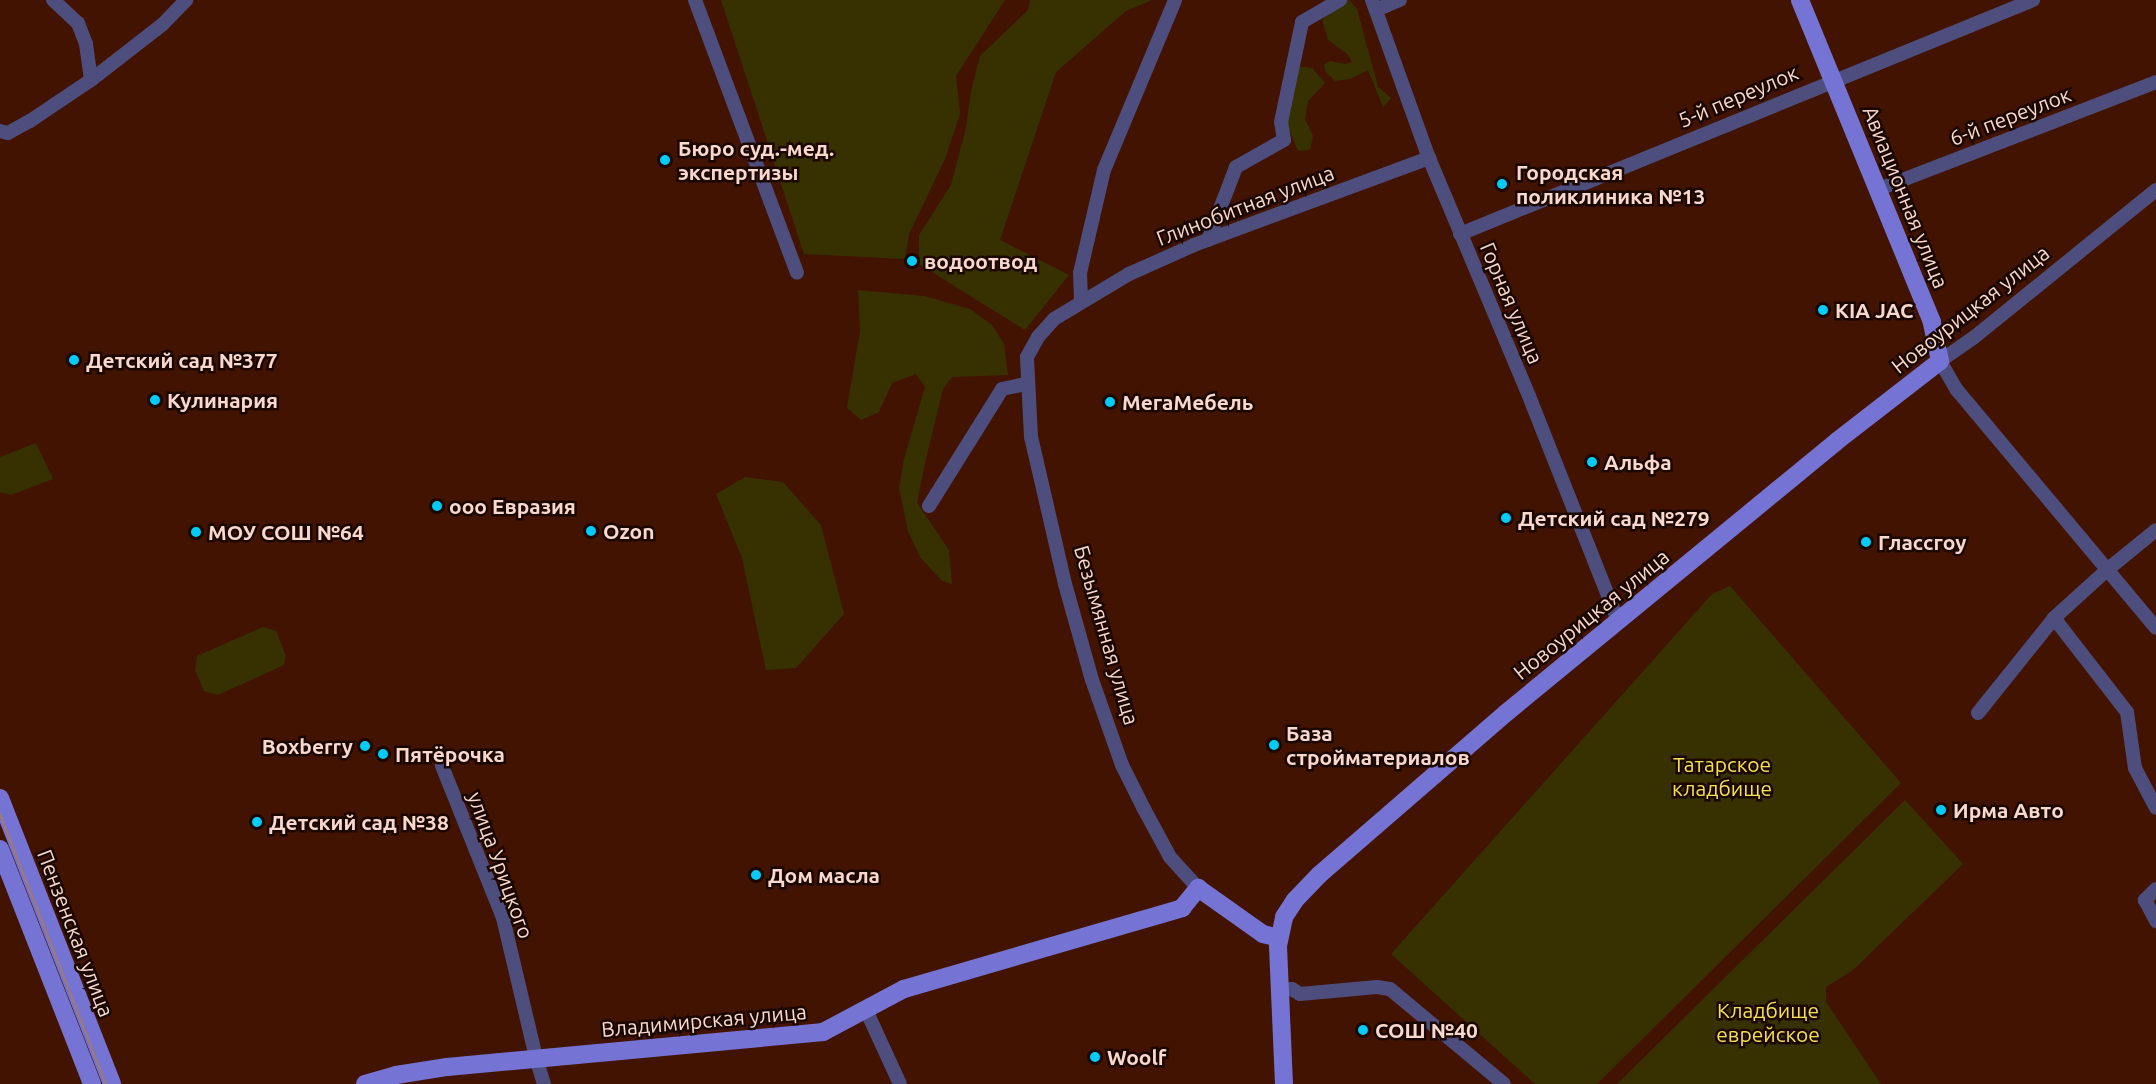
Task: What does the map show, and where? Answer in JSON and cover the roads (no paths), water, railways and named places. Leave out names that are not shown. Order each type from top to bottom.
[{"type":"main road","name":"Авиационная улица","points":[[1800,0],[1932,322],[1940,361]]},
{"type":"main road","name":"Новоурицкая улица","points":[[1284,1084],[1279,938],[1284,917],[1295,900],[1319,875],[1506,713],[1837,441],[1940,361]]},
{"type":"main road","name":"Пензенская улица","points":[[0,798],[112,1084]]},
{"type":"main road","name":"Пензенская улица","points":[[0,849],[92,1084]]},
{"type":"main road","name":"Безымянная улица","points":[[1198,888],[1263,933],[1279,938]]},
{"type":"main road","name":"Владимирская улица","points":[[365,1084],[436,1069],[823,1032],[904,989],[1182,908],[1198,888]]},
{"type":"street","points":[[53,0],[78,23],[86,44],[92,80]]},
{"type":"street","points":[[0,131],[8,133],[30,121],[92,80],[162,25],[186,0]]},
{"type":"street","points":[[695,0],[797,273]]},
{"type":"street","points":[[1081,301],[1080,273],[1104,170],[1175,0]]},
{"type":"street","points":[[1208,240],[1236,167],[1284,140],[1281,122],[1302,22],[1340,0]]},
{"type":"street","points":[[1374,5],[1400,0]]},
{"type":"street","name":"5-й переулок","points":[[1460,234],[1834,79],[2033,0]]},
{"type":"street","name":"Горная улица","points":[[1374,5],[1429,158],[1529,396],[1618,621]]},
{"type":"street","name":"6-й переулок","points":[[1879,189],[2156,82]]},
{"type":"street","name":"Глинобитная улица","points":[[1081,301],[1129,274],[1208,240],[1429,158]]},
{"type":"street","name":"Новоурицкая улица","points":[[1940,361],[1973,339],[2156,190]]},
{"type":"street","name":"Безымянная улица","points":[[1081,301],[1054,319],[1038,337],[1027,357],[1026,384],[1031,437],[1065,584],[1092,680],[1122,765],[1170,857],[1198,888]]},
{"type":"street","name":"Авиационная улица","points":[[1940,361],[1957,390],[2156,628]]},
{"type":"street","points":[[929,506],[1002,389],[1026,384]]},
{"type":"street","points":[[1978,713],[2054,618],[2156,530]]},
{"type":"street","points":[[2054,618],[2127,712],[2135,768],[2156,808]]},
{"type":"street","name":"улица Урицкого","points":[[442,766],[503,918],[544,1084]]},
{"type":"street","points":[[2156,889],[2145,900],[2156,921]]},
{"type":"street","points":[[1279,990],[1292,989],[1300,994],[1377,987],[1390,989],[1504,1084]]},
{"type":"street","points":[[866,1010],[900,1084]]},
{"type":"tram line","points":[[0,813],[106,1084]]},
{"type":"place","name":"Бюро суд.-мед. экспертизы","points":[[665,160]]},
{"type":"place","name":"Городская поликлиника №13","points":[[1502,184]]},
{"type":"place","name":"водоотвод","points":[[912,261]]},
{"type":"place","name":"KIA JAC","points":[[1823,310]]},
{"type":"place","name":"Детский сад №377","points":[[74,360]]},
{"type":"place","name":"Кулинария","points":[[155,400]]},
{"type":"place","name":"МегаМебель","points":[[1110,402]]},
{"type":"place","name":"Альфа","points":[[1592,462]]},
{"type":"place","name":"ооо Евразия","points":[[437,506]]},
{"type":"place","name":"Детский сад №279","points":[[1506,518]]},
{"type":"place","name":"Ozon","points":[[591,531]]},
{"type":"place","name":"МОУ СОШ №64","points":[[196,532]]},
{"type":"place","name":"Глассгоу","points":[[1866,542]]},
{"type":"place","name":"База стройматериалов","points":[[1274,745]]},
{"type":"place","name":"Boxberry","points":[[365,746]]},
{"type":"place","name":"Пятёрочка","points":[[383,754]]},
{"type":"place","name":"Ирма Авто","points":[[1941,810]]},
{"type":"place","name":"Детский сад №38","points":[[257,822]]},
{"type":"place","name":"Дом масла","points":[[756,875]]},
{"type":"place","name":"СОШ №40","points":[[1363,1030]]},
{"type":"place","name":"Woolf","points":[[1095,1057]]},
{"type":"park label","name":"Татарское кладбище","points":[[1722,776]]},
{"type":"park label","name":"Кладбище еврейское","points":[[1768,1022]]}]
